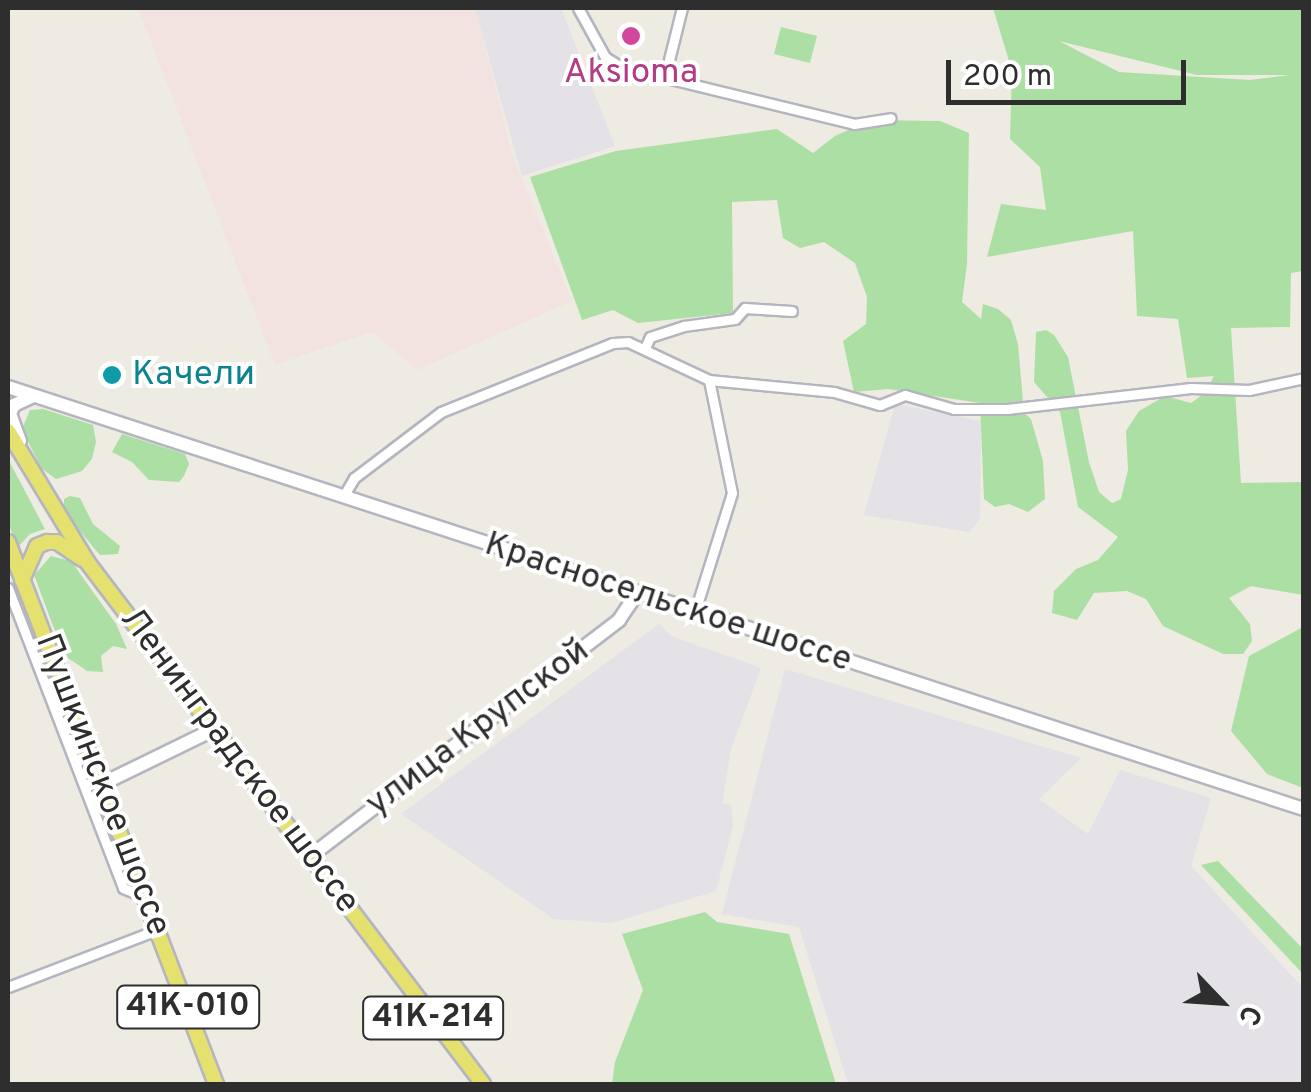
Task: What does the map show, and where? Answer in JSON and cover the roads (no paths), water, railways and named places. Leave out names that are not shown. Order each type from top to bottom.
[{"type":"main road","name":"Красносельское шоссе","points":[[8,387],[636,595],[1304,809]]},
{"type":"main road","points":[[34,396],[14,405],[10,413],[43,494]]},
{"type":"main road","name":"Ленинградское шоссе","points":[[8,431],[88,563],[483,1084]]},
{"type":"main road","name":"Пушкинское шоссе","points":[[8,542],[15,578],[160,929],[216,1084]]},
{"type":"main road","points":[[15,578],[37,546],[46,542],[57,542],[88,563]]},
{"type":"main road","name":"улица Крупской","points":[[312,855],[619,620],[636,595]]},
{"type":"main road","points":[[102,784],[214,728]]},
{"type":"street","points":[[578,8],[605,58],[621,67],[854,124],[891,118]]},
{"type":"street","points":[[665,76],[682,8]]},
{"type":"street","points":[[645,348],[650,337],[736,319],[744,308],[792,311]]},
{"type":"street","points":[[343,497],[354,478],[441,412],[590,356],[614,342],[645,348],[710,380],[834,392],[880,405],[905,395],[954,409],[1007,410],[1191,388],[1249,390],[1304,378]]},
{"type":"street","points":[[695,611],[732,493],[710,380]]},
{"type":"street","points":[[8,588],[123,888],[147,898]]},
{"type":"street","points":[[8,988],[160,929]]},
{"type":"place","name":"Aksioma","points":[[631,36]]},
{"type":"place","name":"Качели","points":[[112,375]]}]
